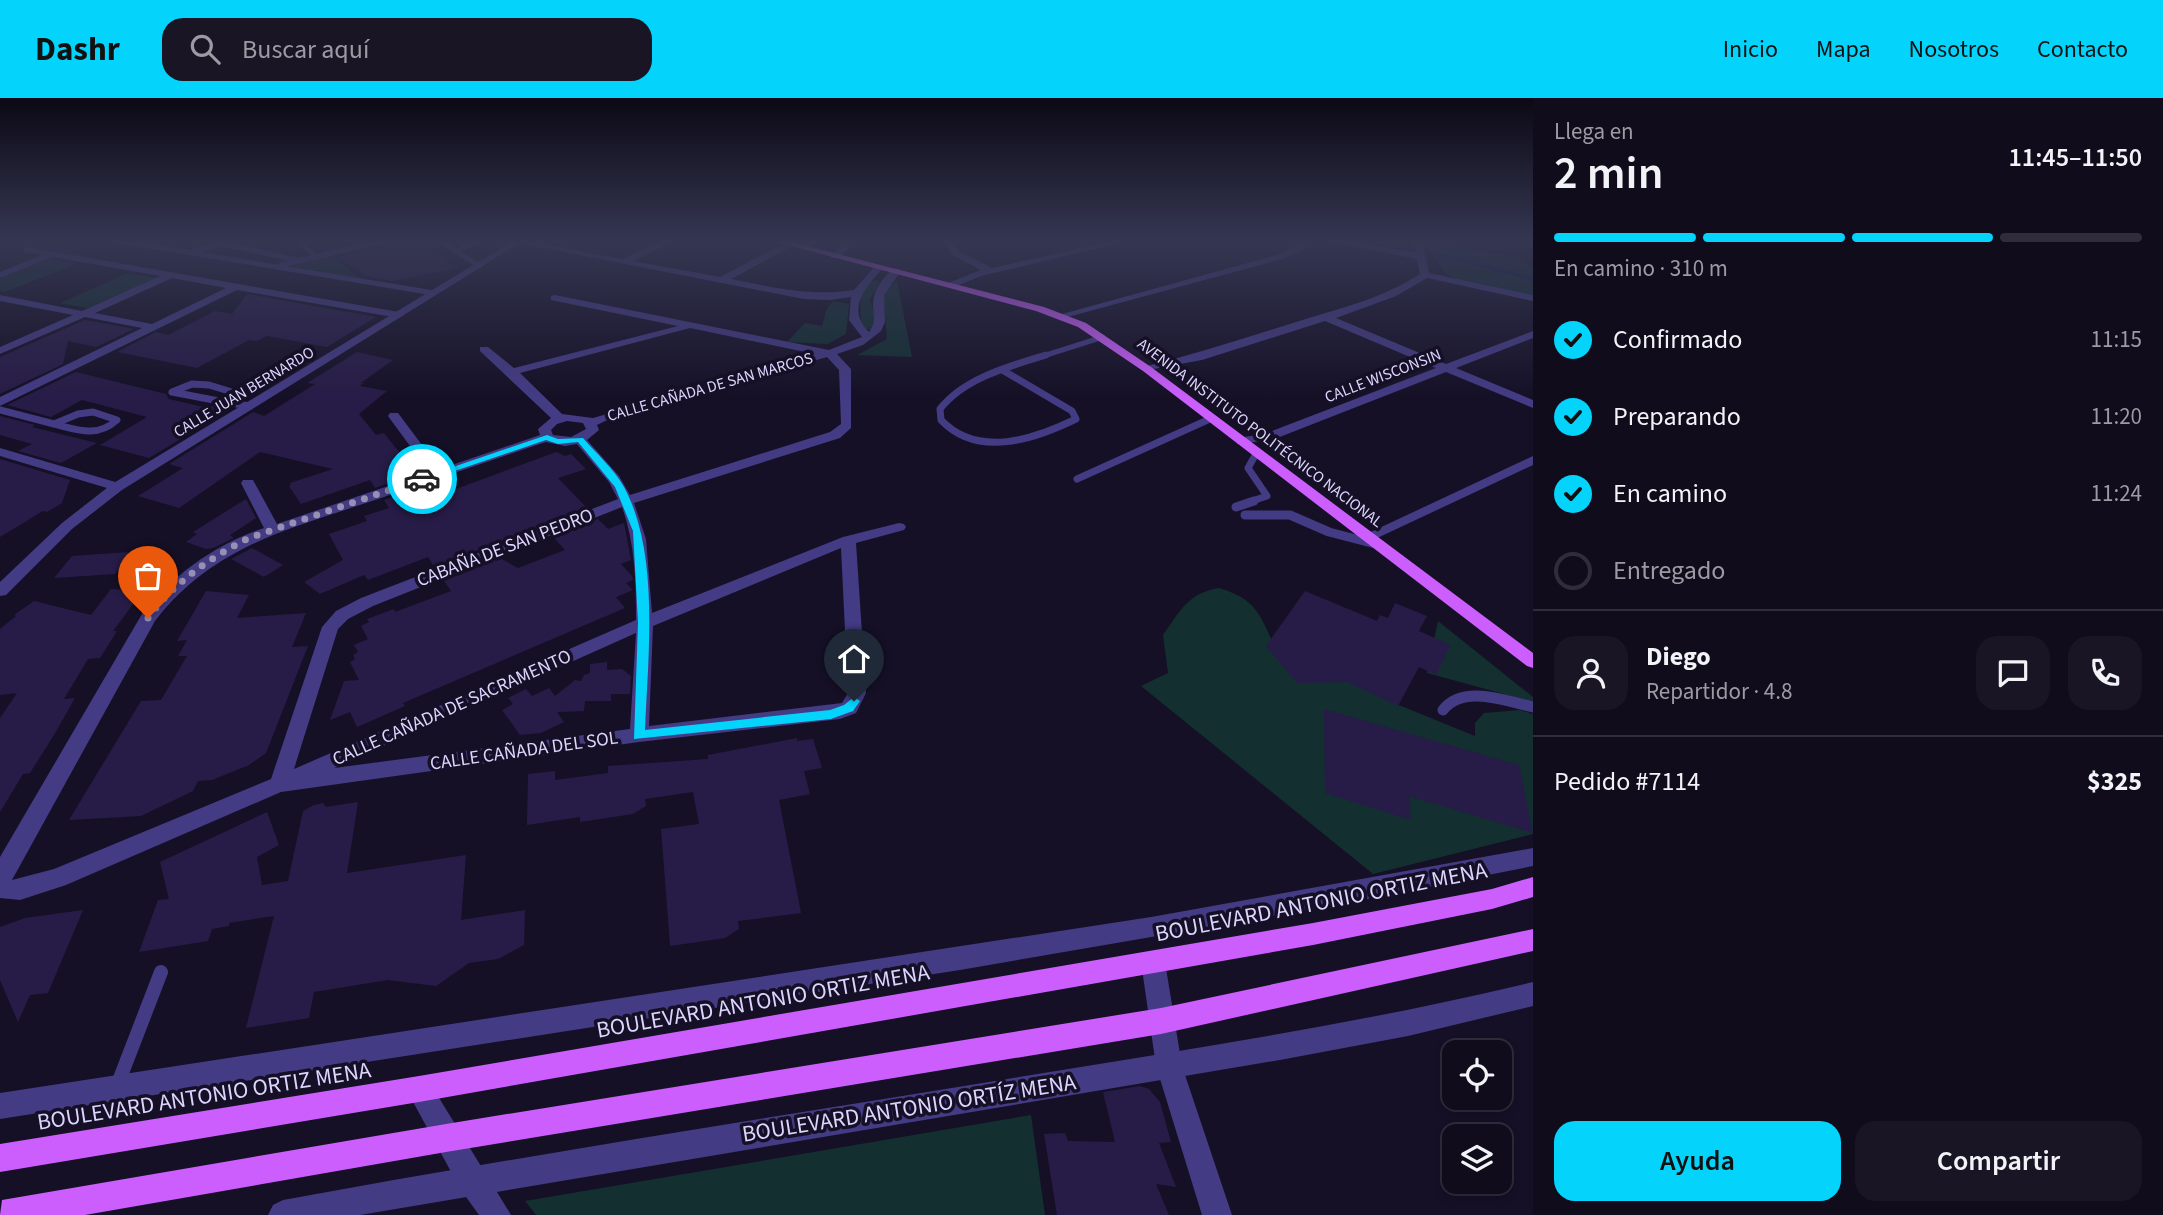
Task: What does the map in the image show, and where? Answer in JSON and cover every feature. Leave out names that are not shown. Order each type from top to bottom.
[{"type":"main road","name":"AVENIDA INSTITUTO POLITÉCNICO NACIONAL","points":[[980,293],[1060,316],[1103,337],[1530,655]]},
{"type":"main road","name":"BOULEVARD ANTONIO ORTIZ MENA","points":[[0,1158],[419,1089],[1153,962],[1492,899],[1533,887]]},
{"type":"main road","points":[[2,1215],[446,1138],[1161,1021],[1533,940]]},
{"type":"street","points":[[0,351],[131,293]]},
{"type":"street","points":[[0,402],[222,293]]},
{"type":"street","points":[[277,293],[399,315]]},
{"type":"street","name":"CALLE JUAN BERNARDO","points":[[0,591],[68,526],[117,487],[434,293]]},
{"type":"street","points":[[789,293],[830,297],[856,293]]},
{"type":"street","points":[[857,293],[853,321],[868,337],[877,329],[880,321],[878,307],[881,293]]},
{"type":"street","points":[[1060,316],[1145,293]]},
{"type":"street","points":[[1147,369],[1182,362],[1394,293]]},
{"type":"street","points":[[1510,293],[1533,298]]},
{"type":"street","points":[[0,298],[153,327]]},
{"type":"street","points":[[555,299],[829,353]]},
{"type":"street","points":[[854,306],[878,307]]},
{"type":"street","points":[[1324,317],[1533,404]]},
{"type":"street","points":[[512,372],[692,326]]},
{"type":"street","name":"CALLE WISCONSIN","points":[[1242,441],[1267,437],[1533,334]]},
{"type":"street","name":"CALLE CAÑADA DE SAN MARCOS","points":[[592,423],[601,418],[829,353],[868,337]]},
{"type":"street","points":[[484,349],[560,418]]},
{"type":"street","name":"CABAÑA DE SAN PEDRO","points":[[279,784],[326,636],[330,627],[342,615],[368,602],[625,500],[843,430],[847,419],[845,369],[829,353]]},
{"type":"street","points":[[394,416],[436,474]]},
{"type":"street","points":[[2,883],[141,630],[161,600],[176,586],[223,551],[272,528],[547,437],[558,442],[580,440],[590,434],[592,423],[575,417],[560,418],[544,429],[547,437]]},
{"type":"street","points":[[580,440],[619,486],[638,531],[644,623],[639,735]]},
{"type":"street","points":[[0,452],[117,487]]},
{"type":"street","points":[[1374,541],[1533,460]]},
{"type":"street","points":[[248,483],[272,528]]},
{"type":"street","name":"CALLE CAÑADA DE SACRAMENTO","points":[[2,883],[20,890],[58,878],[644,623],[848,540],[899,527]]},
{"type":"street","name":"CALLE CAÑADA DEL SOL","points":[[279,784],[639,735],[831,715],[849,708],[857,693],[857,681],[848,540]]},
{"type":"street","points":[[0,1106],[1030,948],[1533,857]]},
{"type":"street","points":[[1153,962],[1169,1066],[1217,1215]]},
{"type":"street","name":"BOULEVARD ANTONIO ORTÍZ MENA","points":[[283,1215],[471,1180],[1169,1066],[1453,1014],[1533,994]]},
{"type":"street","points":[[419,1089],[471,1180],[496,1215]]},
{"type":"lane","points":[[1004,371],[1072,411],[1076,419],[1018,440],[994,444],[966,437],[942,421],[940,408],[954,393],[1004,371],[1103,337]]},
{"type":"lane","points":[[224,401],[232,393],[190,383],[178,386],[172,391],[224,401],[250,406]]},
{"type":"lane","points":[[0,411],[54,424],[92,433],[106,428],[117,419],[88,411],[75,413],[54,424]]},
{"type":"lane","points":[[1077,479],[1212,418]]},
{"type":"lane","points":[[1236,507],[1267,496],[1248,468],[1257,452]]},
{"type":"lane","points":[[1245,515],[1290,514],[1340,535],[1374,541]]},
{"type":"lane","points":[[1443,710],[1454,698],[1468,695],[1533,707]]},
{"type":"lane","points":[[117,1086],[161,972]]},
{"type":"green space","points":[[82,293],[122,293],[87,308],[60,303]]},
{"type":"green space","points":[[860,293],[874,293],[870,299],[874,313],[874,330],[866,329],[861,324]]},
{"type":"green space","points":[[883,293],[899,293],[912,357],[857,355],[887,339]]},
{"type":"green space","points":[[833,301],[849,304],[846,334],[827,344],[787,342],[805,323],[822,326],[827,308]]},
{"type":"green space","points":[[1219,588],[1241,597],[1254,608],[1274,645],[1384,699],[1475,736],[1475,723],[1484,713],[1520,710],[1533,714],[1533,834],[1373,874],[1141,686],[1168,673],[1163,635],[1180,611],[1200,594]]},
{"type":"green space","points":[[1438,621],[1533,697],[1533,702],[1427,673]]},
{"type":"green space","points":[[1031,1115],[1045,1215],[536,1215],[525,1201]]},
{"type":"building","points":[[247,294],[376,317],[327,347],[267,336],[257,341],[249,340],[197,368],[117,352],[156,332],[168,335],[215,311],[232,314]]},
{"type":"building","points":[[85,320],[134,329],[96,347],[68,341],[63,364],[0,394],[0,357]]},
{"type":"building","points":[[357,352],[393,360],[361,383],[364,383],[360,386],[387,391],[359,414],[376,435],[384,433],[403,457],[399,458],[409,470],[405,472],[409,476],[375,488],[370,480],[301,504],[289,486],[290,483],[333,469],[260,452],[179,508],[138,496],[183,468],[169,464],[253,412],[264,416],[315,384],[307,383]]},
{"type":"building","points":[[76,372],[166,394],[169,399],[208,408],[212,406],[230,409],[149,458],[100,445],[147,417],[82,400],[51,417],[7,405]]},
{"type":"building","points":[[0,416],[97,443],[61,463],[18,451],[32,444],[0,435]]},
{"type":"building","points":[[556,452],[565,456],[571,454],[586,469],[558,478],[587,508],[434,567],[428,557],[368,580],[364,575],[320,594],[304,582],[343,560],[329,534],[367,521],[364,516],[389,508],[384,500],[418,488],[424,496],[454,486],[456,489]]},
{"type":"building","points":[[0,459],[70,480],[62,503],[47,512],[43,511],[0,537]]},
{"type":"building","points":[[246,499],[256,518],[230,535],[234,538],[206,549],[186,542],[197,534],[193,532]]},
{"type":"building","points":[[598,519],[608,529],[624,523],[631,560],[621,564],[632,576],[633,580],[626,583],[633,590],[616,597],[625,608],[403,703],[405,706],[357,727],[350,712],[330,720],[344,681],[359,680],[350,662],[358,652],[354,645],[368,639],[361,626],[369,622],[367,619],[394,609],[395,612],[451,591],[444,581],[500,558],[518,568],[565,550],[553,537]]},
{"type":"building","points":[[252,548],[283,565],[264,577],[231,559]]},
{"type":"building","points":[[129,552],[115,574],[54,578],[72,556]]},
{"type":"building","points":[[111,589],[143,591],[113,631],[117,631],[100,658],[88,659],[64,699],[75,698],[54,735],[30,773],[23,774],[0,812],[0,718],[17,693],[0,695],[0,629],[34,601],[91,615]]},
{"type":"building","points":[[206,591],[249,595],[237,618],[306,613],[292,647],[308,646],[266,753],[249,765],[212,780],[198,781],[193,791],[141,816],[69,820],[141,701],[161,700],[187,656],[178,656],[187,640],[177,641]]},
{"type":"building","points":[[1305,591],[1377,621],[1380,615],[1388,618],[1395,603],[1427,616],[1419,631],[1451,645],[1436,675],[1419,667],[1398,706],[1347,682],[1297,683],[1266,646]]},
{"type":"building","points":[[607,662],[607,670],[622,669],[631,676],[630,694],[611,694],[611,701],[585,701],[584,711],[557,712],[564,722],[541,733],[520,735],[502,710],[513,704],[508,698],[526,689],[532,696],[549,688],[555,696],[575,680],[581,681],[584,675],[590,673],[590,664]]},
{"type":"building","points":[[1324,709],[1519,765],[1533,833],[1409,796],[1411,820],[1325,793]]},
{"type":"building","points":[[797,738],[797,741],[813,739],[822,768],[804,771],[810,794],[779,800],[801,913],[738,921],[739,929],[725,938],[670,946],[661,829],[699,824],[693,792],[645,799],[646,806],[633,814],[580,822],[580,817],[527,825],[528,774],[555,771],[555,780],[608,773],[608,766],[708,759],[708,755]]},
{"type":"building","points":[[358,802],[347,873],[466,855],[461,920],[525,910],[524,945],[498,959],[469,963],[436,986],[388,980],[314,992],[309,1018],[246,1028],[274,916],[229,923],[229,926],[212,929],[208,941],[139,952],[158,900],[169,899],[160,862],[267,812],[279,845],[257,857],[262,885],[288,881],[303,811],[323,803],[326,807]]},
{"type":"building","points":[[83,910],[48,993],[30,995],[18,1022],[0,980],[0,927],[25,918]]},
{"type":"building","points":[[1140,1086],[1149,1089],[1160,1102],[1171,1142],[1159,1143],[1176,1187],[1156,1184],[1169,1215],[1057,1215],[1044,1134],[1065,1133],[1068,1141],[1115,1142],[1103,1092]]},
{"type":"way so far","points":[[148,618],[176,586],[223,551],[272,528],[422,479]]},
{"type":"route","points":[[422,479],[547,437],[558,442],[580,440],[619,486],[638,531],[644,623],[639,735],[831,715],[849,708],[854,701]]}]
